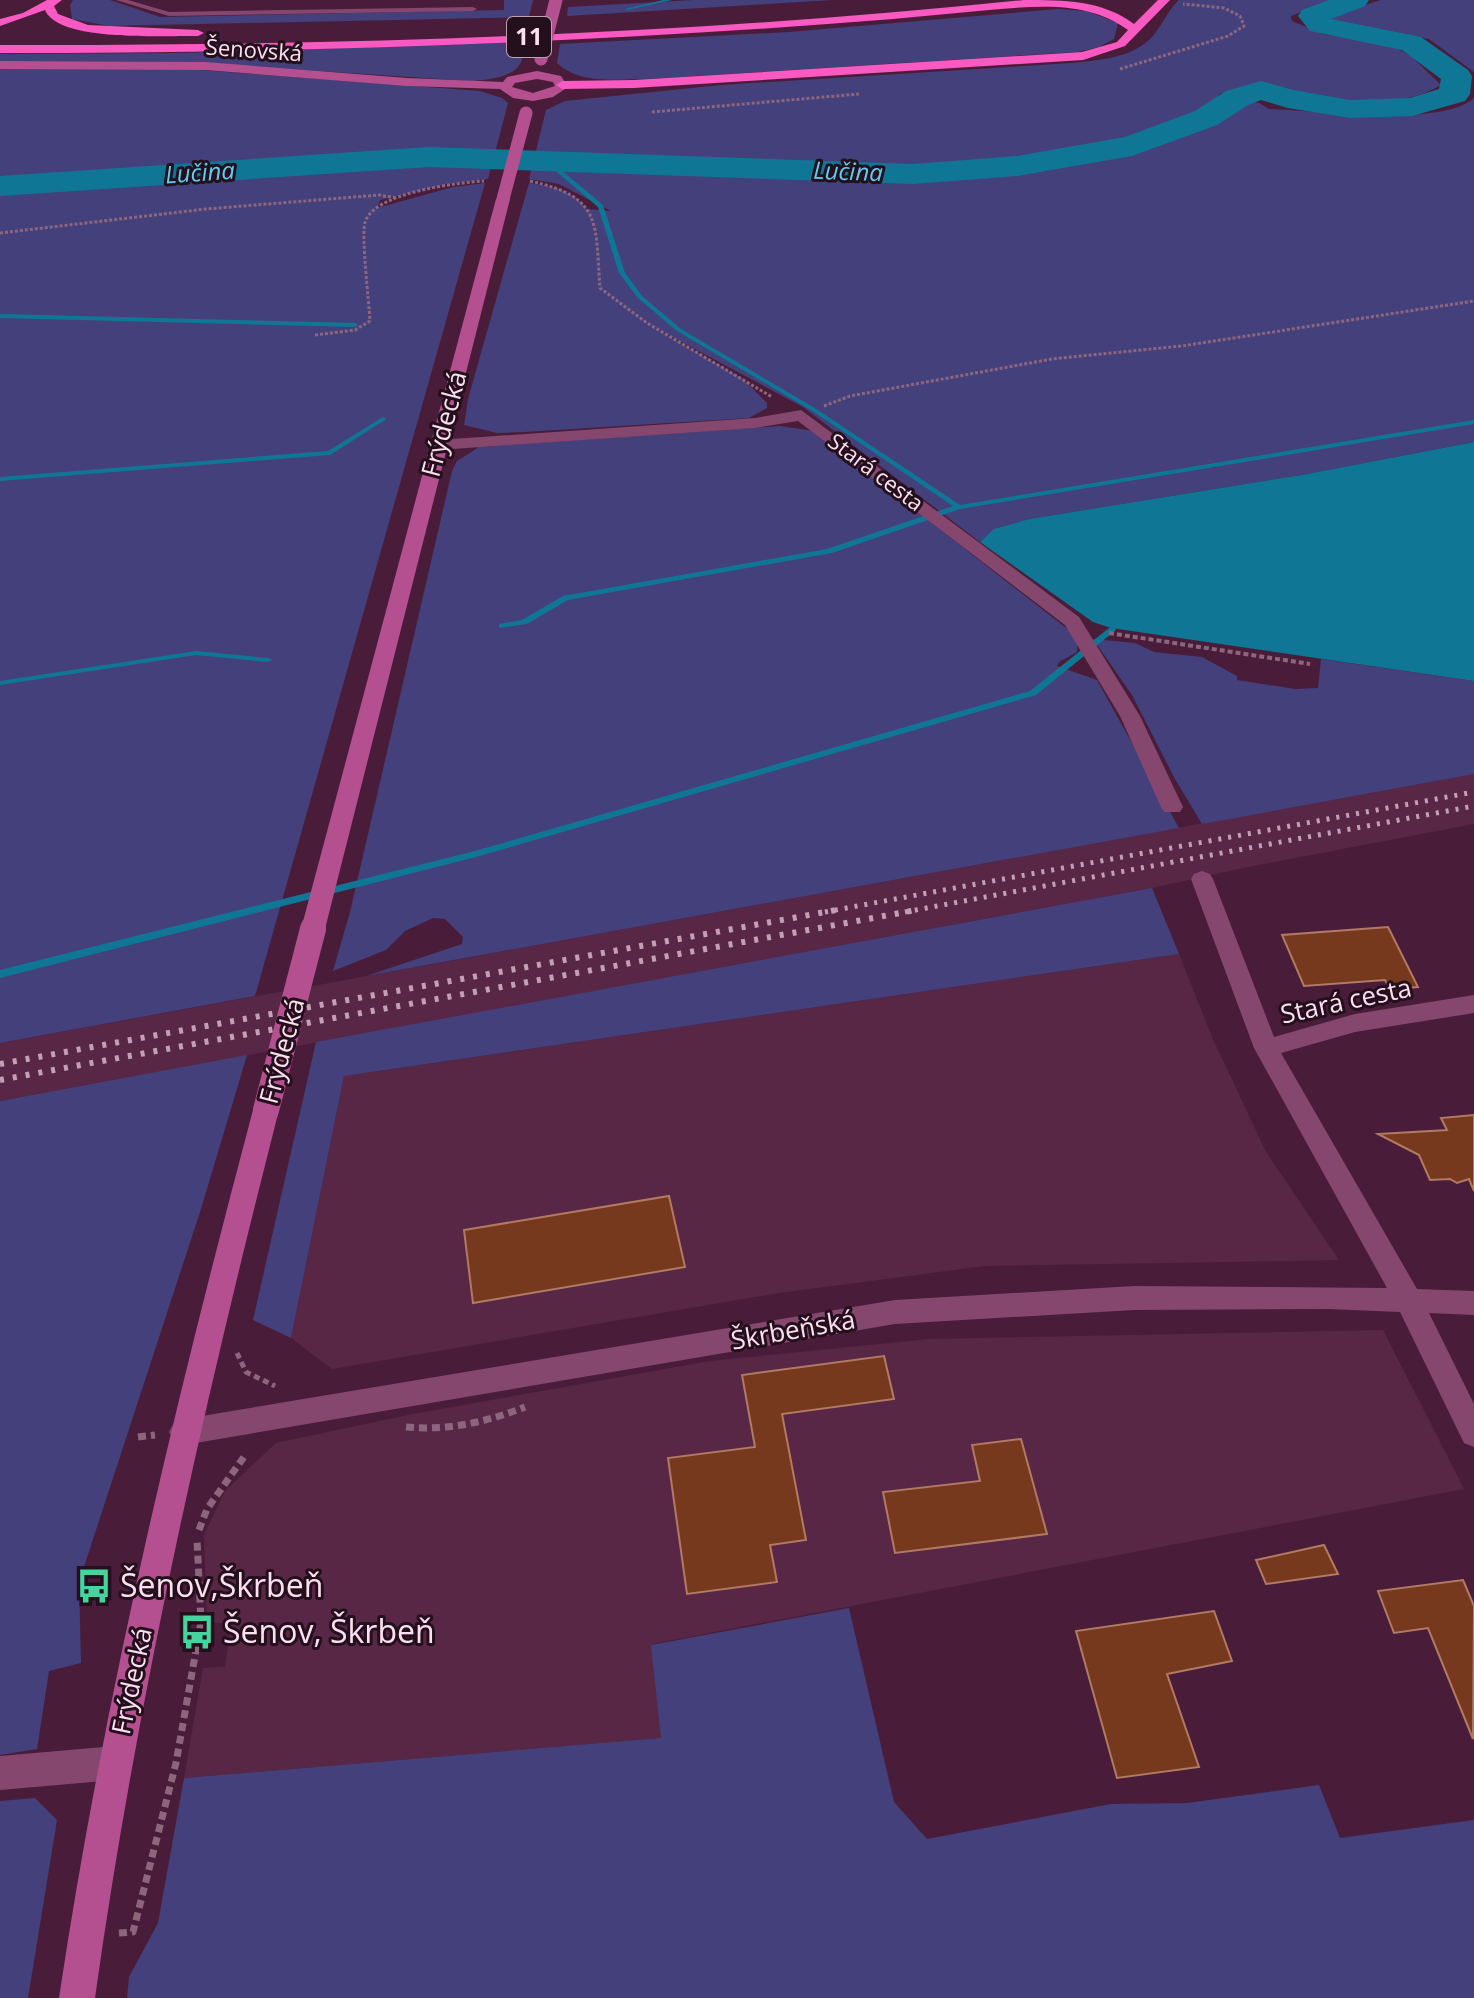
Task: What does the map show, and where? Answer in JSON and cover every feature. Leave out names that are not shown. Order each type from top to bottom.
[{"type":"highway","name":"11","points":[[0,49],[446,41],[826,20],[1057,0]]},
{"type":"highway","points":[[562,85],[650,83],[1069,57],[1114,48],[1128,39],[1164,0]]},
{"type":"highway","points":[[1005,6],[1048,1],[1086,4],[1111,12],[1134,29]]},
{"type":"highway","points":[[0,23],[52,2],[51,17],[72,26],[198,33]]},
{"type":"highway","name":"11","points":[[515,24],[560,22]]},
{"type":"highway","points":[[64,34],[214,33]]},
{"type":"main road","points":[[537,75],[556,0]]},
{"type":"main road","name":"Šenovská","points":[[0,65],[205,66],[422,83],[505,86]]},
{"type":"main road","points":[[537,75],[554,78],[562,85],[551,94],[531,96],[512,93],[505,86],[516,78],[537,75]]},
{"type":"main road","name":"Frýdecká","points":[[77,1998],[115,1763],[205,1341],[531,96]]},
{"type":"street","name":"Stará cesta","points":[[438,445],[755,423],[801,415],[1072,621],[1130,716],[1172,807]]},
{"type":"street","name":"Stará cesta","points":[[1202,879],[1266,1048],[1355,1023],[1474,1004]]},
{"type":"street","points":[[1266,1048],[1408,1299],[1474,1434]]},
{"type":"street","name":"Škrbeňská","points":[[184,1432],[895,1312],[1134,1298],[1408,1299],[1474,1303]]},
{"type":"street","points":[[0,1773],[115,1763]]},
{"type":"lane","points":[[120,0],[169,14],[473,9]]},
{"type":"path","points":[[315,335],[355,330],[370,321],[365,223],[372,211],[383,203],[452,185],[490,181]]},
{"type":"path","points":[[518,181],[557,186],[578,194],[591,208],[600,288],[647,323],[801,415],[850,396],[1052,359],[1182,346],[1474,301]]},
{"type":"path","points":[[0,233],[311,200],[379,195],[402,198]]},
{"type":"path","points":[[1075,628],[1310,664]]},
{"type":"path","points":[[205,1341],[239,1341],[239,1362],[246,1372],[283,1389]]},
{"type":"path","points":[[401,1425],[425,1430],[506,1415],[530,1404]]},
{"type":"path","points":[[85,1935],[133,1932],[176,1763],[201,1622],[197,1537],[207,1509],[244,1455],[258,1448]]},
{"type":"shaded area","points":[[73,0],[110,0],[160,17],[504,10],[504,0],[533,0],[529,17],[109,26],[72,19],[70,5]]},
{"type":"shaded area","points":[[694,0],[833,0],[567,16],[568,7]]},
{"type":"shaded area","points":[[1179,0],[1332,0],[1291,16],[1292,21],[1323,34],[1392,46],[1410,55],[1441,85],[1407,98],[1370,102],[1332,100],[1256,86],[1218,95],[1259,103],[1269,109],[1376,115],[1434,113],[1458,107],[1474,98],[1474,442],[1307,474],[1029,519],[995,529],[980,542],[803,407],[652,326],[743,379],[767,403],[767,408],[749,418],[524,432],[497,433],[464,425],[468,399],[529,183],[561,190],[575,197],[587,209],[611,211],[559,184],[529,179],[546,110],[565,101],[721,85],[1110,58],[1128,53],[1150,39]]},
{"type":"shaded area","points":[[1381,0],[1474,0],[1474,72],[1429,39],[1335,22],[1330,16]]},
{"type":"shaded area","points":[[1058,9],[1087,11],[1118,23],[1114,39],[1099,47],[1077,52],[647,79],[588,78],[557,63],[560,44],[789,32]]},
{"type":"shaded area","points":[[527,42],[521,62],[512,72],[471,81],[183,62],[0,61],[0,54],[179,53]]},
{"type":"shaded area","points":[[0,68],[186,69],[480,91],[508,103],[488,179],[447,184],[380,200],[377,208],[453,187],[485,183],[255,996],[0,1043]]},
{"type":"shaded area","points":[[780,426],[814,431],[1070,631],[1077,644],[1077,652],[1057,666],[1097,680],[1179,828],[366,976],[462,944],[463,937],[445,919],[433,918],[405,931],[386,950],[333,971],[350,912],[452,471],[457,461],[479,447]]},
{"type":"shaded area","points":[[1093,639],[1135,643],[1154,652],[1202,657],[1237,676],[1237,680],[1295,689],[1318,688],[1321,659],[1474,681],[1474,774],[1202,824],[1132,695]]},
{"type":"shaded area","points":[[1474,774],[1474,824],[1152,888],[0,1101],[0,1043]]},
{"type":"shaded area","points":[[1152,888],[1179,954],[344,1076],[291,1338],[253,1320],[316,1042]]},
{"type":"shaded area","points":[[1179,954],[1212,1037],[1266,1152],[1339,1260],[985,1266],[779,1293],[332,1369],[291,1338],[344,1076]]},
{"type":"shaded area","points":[[247,1055],[201,1209],[79,1582],[81,1663],[49,1671],[37,1749],[0,1755],[0,1101]]},
{"type":"shaded area","points":[[1383,1330],[1464,1489],[652,1644],[662,1738],[184,1778],[203,1668],[225,1667],[231,1623],[207,1623],[204,1535],[225,1491],[276,1443],[413,1414],[710,1361],[929,1339]]},
{"type":"shaded area","points":[[849,1608],[894,1802],[927,1839],[1111,1804],[1187,1803],[1319,1785],[1340,1838],[1474,1820],[1474,1998],[127,1998],[129,1977],[158,1923],[184,1778],[661,1738],[651,1645]]},
{"type":"shaded area","points":[[35,1798],[57,1820],[28,1998],[0,1998],[0,1801]]},
{"type":"water","points":[[1474,442],[1474,681],[1111,628],[1093,622],[980,542],[994,529],[1029,519],[1307,474]]},
{"type":"building","points":[[1388,927],[1418,987],[1390,989],[1385,980],[1304,986],[1282,935]]},
{"type":"building","points":[[1474,1115],[1474,1191],[1469,1179],[1457,1183],[1450,1179],[1430,1180],[1419,1155],[1378,1134],[1447,1130],[1441,1118]]},
{"type":"building","points":[[669,1196],[685,1267],[473,1303],[464,1230]]},
{"type":"building","points":[[884,1356],[894,1399],[782,1414],[806,1540],[770,1545],[777,1582],[687,1594],[668,1458],[755,1447],[742,1375]]},
{"type":"building","points":[[1021,1439],[1047,1534],[895,1553],[883,1492],[980,1481],[972,1445]]},
{"type":"building","points":[[1324,1545],[1338,1574],[1266,1584],[1256,1560]]},
{"type":"building","points":[[1463,1580],[1474,1606],[1473,1739],[1428,1628],[1394,1633],[1378,1591]]},
{"type":"building","points":[[1214,1611],[1232,1661],[1167,1674],[1199,1767],[1117,1778],[1076,1631]]},
{"type":"waterway","points":[[627,9],[670,0]]},
{"type":"waterway","name":"Lučina","points":[[0,186],[429,157],[913,174],[1017,166],[1132,146],[1206,118],[1237,98],[1261,90],[1288,99],[1350,109],[1412,107],[1454,94],[1457,76],[1411,43],[1320,25],[1312,16],[1355,0]]},
{"type":"waterway","points":[[546,160],[601,206],[622,273],[640,297],[679,330],[816,411],[959,507]]},
{"type":"waterway","points":[[0,316],[355,325]]},
{"type":"waterway","points":[[0,479],[330,453],[383,419]]},
{"type":"waterway","points":[[959,507],[1474,422]]},
{"type":"waterway","points":[[502,626],[524,622],[566,598],[829,551],[959,507]]},
{"type":"waterway","points":[[0,974],[476,854],[1033,693],[1112,630]]},
{"type":"waterway","points":[[0,683],[196,653],[268,660]]},
{"type":"railway","points":[[825,912],[1474,792]]},
{"type":"railway","points":[[905,912],[1474,806]]},
{"type":"railway","points":[[0,1064],[836,910]]},
{"type":"railway","points":[[0,1080],[916,910]]},
{"type":"place","name":"Šenov,Škrbeň","points":[[94,1586]]},
{"type":"place","name":"Šenov, Škrbeň","points":[[197,1632]]}]
